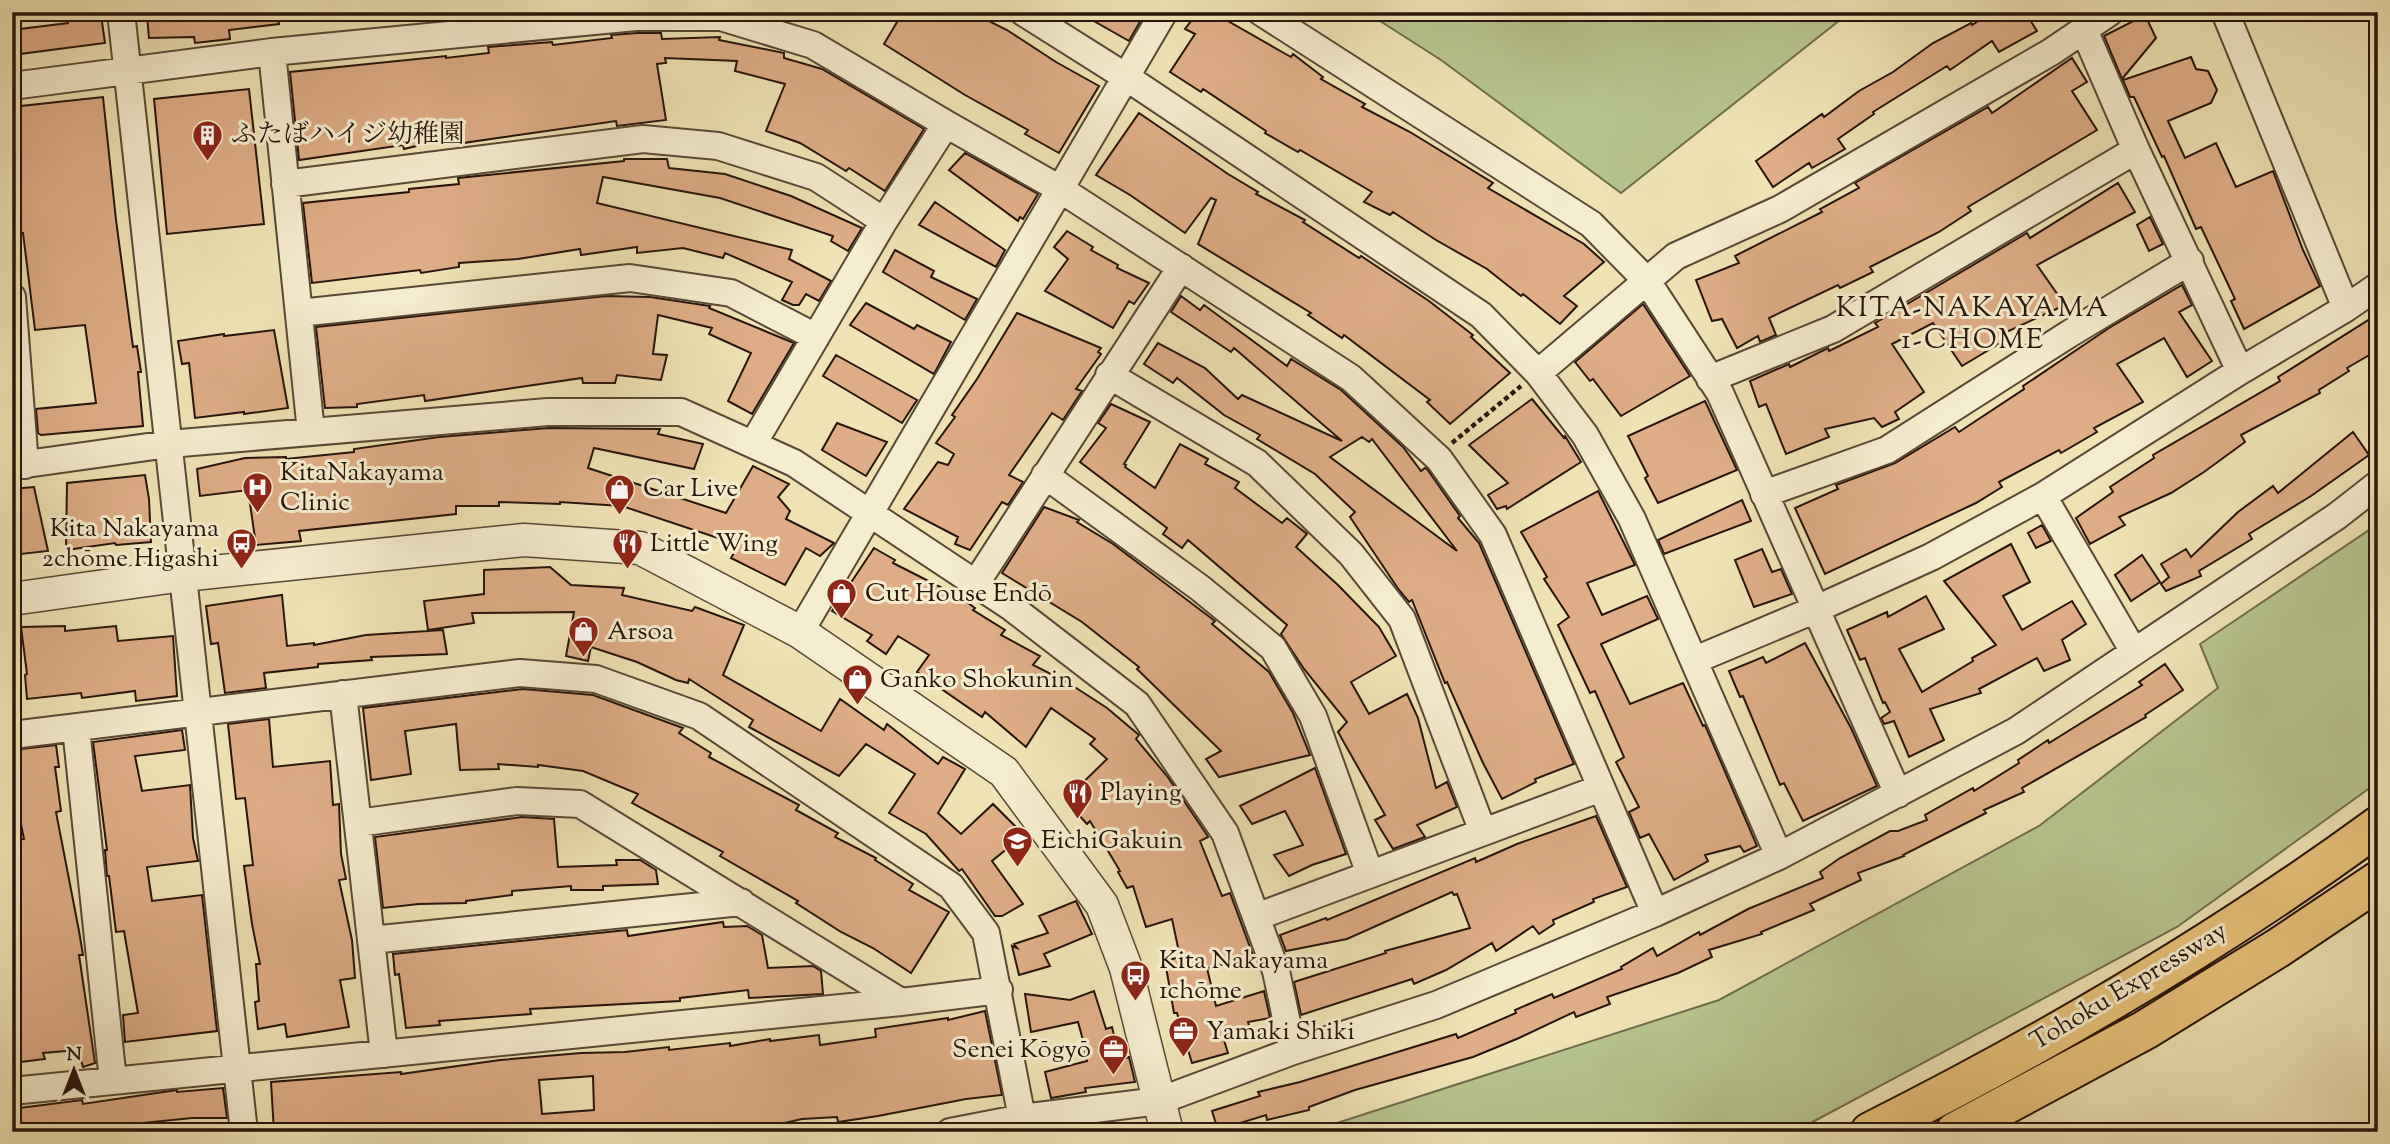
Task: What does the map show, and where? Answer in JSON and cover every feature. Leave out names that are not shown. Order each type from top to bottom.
[{"type":"highway","name":"Tohoku Expressway","points":[[1870,1132],[1981,1075],[2107,1005],[2378,826]]},
{"type":"highway","name":"Tohoku Expressway","points":[[1955,1132],[2145,1030],[2278,948],[2378,881]]},
{"type":"street","points":[[121,12],[244,1132]]},
{"type":"street","points":[[1023,12],[1126,77],[1480,315],[1538,373],[1585,435],[1632,519],[1779,856]]},
{"type":"street","points":[[800,632],[1164,12]]},
{"type":"street","points":[[1261,12],[1591,224],[1647,281],[1720,393],[1814,610],[1898,794]]},
{"type":"street","points":[[1538,373],[1676,256],[1780,209],[2050,52],[2110,12]]},
{"type":"street","points":[[2225,12],[2346,308]]},
{"type":"street","points":[[12,86],[272,52],[616,16],[721,17],[813,46],[1060,188],[1351,378],[1436,456],[1493,535],[1655,913]]},
{"type":"street","points":[[2084,30],[2136,150],[2240,371]]},
{"type":"street","points":[[272,52],[311,432]]},
{"type":"street","points":[[753,444],[884,220],[946,124]]},
{"type":"street","points":[[285,184],[643,139],[718,146],[816,177],[884,220]]},
{"type":"street","points":[[1710,379],[1833,329],[2136,150]]},
{"type":"street","points":[[1764,494],[1887,450],[2069,334],[2190,261]]},
{"type":"street","points":[[976,583],[1181,267]]},
{"type":"street","points":[[299,313],[630,278],[731,293],[816,337]]},
{"type":"street","points":[[1695,660],[1931,557],[2043,496],[2374,288]]},
{"type":"street","points":[[12,297],[19,465],[169,444],[548,412],[681,412],[794,463],[1011,607],[1137,704],[1225,833],[1276,971],[1293,1051]]},
{"type":"street","points":[[1109,375],[1257,463],[1351,554],[1402,619],[1483,832]]},
{"type":"street","points":[[1045,475],[1200,588],[1273,648],[1314,716],[1370,874]]},
{"type":"street","points":[[950,1132],[1022,1118],[1159,1101],[1293,1051],[1436,1005],[1655,913],[1779,856],[2016,731],[2337,516],[2378,484]]},
{"type":"street","points":[[2043,496],[2134,652]]},
{"type":"street","points":[[12,599],[183,575],[524,540],[640,548],[800,632],[1003,772],[1102,905],[1126,968],[1167,1132]]},
{"type":"street","points":[[12,735],[520,673],[596,679],[699,716],[951,886],[986,933],[1022,1118]]},
{"type":"street","points":[[343,694],[384,1054]]},
{"type":"street","points":[[76,728],[113,1081]]},
{"type":"street","points":[[1256,917],[1601,788]]},
{"type":"street","points":[[358,823],[517,801],[580,804],[901,1002]]},
{"type":"street","points":[[371,940],[741,902]]},
{"type":"street","points":[[12,1091],[999,990]]},
{"type":"path","points":[[1436,456],[1538,373]]},
{"type":"green space","points":[[1366,12],[1850,12],[1621,193],[1441,60]]},
{"type":"green space","points":[[2378,524],[2378,782],[2177,927],[1794,1132],[1309,1132],[1719,1000],[2039,826],[2218,688],[2200,644]]},
{"type":"building","points":[[180,12],[278,12],[279,24],[229,30],[230,39],[195,43],[194,37],[149,38],[147,16]]},
{"type":"building","points":[[903,12],[971,12],[1007,30],[1099,86],[1059,153],[1025,134],[1028,130],[965,95],[884,44]]},
{"type":"building","points":[[1078,12],[1126,12],[1141,20],[1129,41]]},
{"type":"building","points":[[1198,12],[1212,12],[1291,57],[1293,54],[1323,77],[1321,79],[1365,104],[1362,107],[1410,132],[1493,183],[1488,188],[1584,244],[1604,262],[1564,296],[1577,306],[1560,324],[1487,269],[1393,212],[1390,215],[1364,202],[1372,192],[1265,133],[1266,131],[1203,89],[1201,92],[1170,72],[1195,34],[1185,29]]},
{"type":"building","points":[[1992,12],[2025,12],[2037,31],[1999,52],[1992,41],[1950,70],[1947,66],[1873,112],[1874,114],[1838,139],[1845,149],[1812,168],[1809,163],[1773,187],[1756,161],[1822,114],[1824,117],[1933,43],[1971,23],[1972,25]]},
{"type":"building","points":[[101,15],[105,43],[12,55],[12,30],[68,23],[68,19]]},
{"type":"building","points":[[2145,15],[2156,38],[2122,79],[2104,36]]},
{"type":"building","points":[[637,33],[661,33],[662,39],[720,37],[719,40],[784,53],[784,58],[822,69],[924,129],[885,191],[849,168],[846,171],[800,143],[766,131],[785,84],[735,71],[737,61],[665,58],[666,63],[657,64],[666,120],[617,126],[616,121],[456,144],[455,137],[404,149],[403,145],[299,160],[290,72],[446,58],[489,53],[488,47],[552,42],[553,45]]},
{"type":"building","points":[[2191,57],[2196,69],[2208,71],[2217,90],[2211,103],[2168,121],[2185,158],[2216,143],[2236,187],[2273,171],[2303,250],[2320,286],[2244,329],[2231,301],[2235,299],[2201,227],[2196,229],[2164,156],[2162,157],[2134,97],[2130,97],[2123,80]]},
{"type":"building","points":[[2072,58],[2087,82],[2072,91],[2097,130],[1968,207],[1971,211],[1939,232],[1870,267],[1873,272],[1840,288],[1838,285],[1769,318],[1776,335],[1760,342],[1758,336],[1737,348],[1722,319],[1712,321],[1696,280],[1739,263],[1735,256],[1822,212],[1820,209],[1859,188],[1855,183],[1988,107],[1992,113]]},
{"type":"building","name":"ふたばハイジ幼稚園","points":[[249,89],[264,224],[167,234],[154,99]]},
{"type":"building","points":[[103,97],[133,347],[137,346],[141,372],[138,372],[143,426],[41,435],[38,433],[36,409],[96,403],[85,325],[35,330],[23,233],[20,234],[18,182],[12,147],[12,107]]},
{"type":"building","points":[[1139,113],[1258,192],[1256,194],[1305,220],[1303,222],[1429,301],[1473,335],[1471,337],[1510,373],[1450,424],[1427,402],[1430,400],[1344,335],[1342,338],[1308,315],[1311,313],[1198,244],[1216,200],[1211,198],[1185,233],[1096,175]]},
{"type":"building","points":[[965,153],[1038,194],[1023,219],[1020,217],[1018,221],[949,170]]},
{"type":"building","points":[[624,159],[667,159],[669,168],[725,174],[791,196],[862,228],[848,251],[831,241],[833,236],[720,198],[603,177],[597,203],[792,250],[789,259],[831,281],[819,301],[806,294],[799,305],[793,305],[782,300],[792,282],[725,253],[723,258],[683,248],[637,253],[637,247],[581,255],[580,249],[518,259],[459,263],[459,267],[421,273],[420,270],[312,283],[303,203],[459,184],[458,178]]},
{"type":"building","points":[[2118,183],[2135,212],[2037,265],[2065,305],[2002,334],[2007,339],[1962,366],[1933,323],[1892,344],[1924,392],[1895,412],[1899,419],[1882,427],[1874,418],[1825,429],[1829,437],[1786,454],[1766,404],[1759,407],[1750,381],[1789,364],[1790,367],[1828,348],[1829,351],[1878,327],[1875,323],[2027,233],[2030,238]]},
{"type":"building","points":[[935,202],[1005,250],[996,267],[919,225]]},
{"type":"building","points":[[2150,217],[2163,244],[2149,251],[2137,225]]},
{"type":"building","points":[[1067,231],[1093,247],[1091,250],[1118,265],[1117,268],[1149,283],[1134,304],[1129,301],[1113,328],[1045,291],[1068,259],[1054,247]]},
{"type":"building","points":[[895,250],[934,271],[931,277],[977,299],[965,320],[883,272]]},
{"type":"building","points":[[2182,285],[2192,305],[2179,312],[2212,361],[2187,377],[2164,338],[2117,364],[2143,402],[2094,428],[2097,432],[2061,453],[2059,450],[1999,482],[2002,487],[1976,503],[1825,574],[1795,508],[1838,489],[1836,485],[1895,463],[1955,427],[1959,432],[2109,328]]},
{"type":"building","points":[[606,296],[650,297],[710,306],[709,308],[794,343],[752,414],[728,401],[751,353],[709,334],[712,328],[658,315],[653,354],[667,355],[661,380],[617,375],[615,383],[583,383],[582,378],[425,401],[424,395],[357,404],[357,407],[325,408],[316,327]]},
{"type":"building","points":[[1181,296],[1200,310],[1204,305],[1287,366],[1291,359],[1341,390],[1403,447],[1421,471],[1427,469],[1460,516],[1458,518],[1479,543],[1574,764],[1535,779],[1536,782],[1502,799],[1447,682],[1445,683],[1412,600],[1409,602],[1399,590],[1350,517],[1355,512],[1315,474],[1257,439],[1260,435],[1224,415],[1177,378],[1173,383],[1144,364],[1158,343],[1205,368],[1238,399],[1242,395],[1342,441],[1234,348],[1231,352],[1171,312]],"holes":[[[1362,437],[1369,442],[1372,439],[1457,551],[1330,457]]]},
{"type":"building","points":[[866,303],[914,329],[917,325],[951,342],[934,374],[850,325]]},
{"type":"building","points":[[1643,304],[1690,376],[1621,416],[1593,379],[1590,381],[1575,362]]},
{"type":"building","points":[[1017,313],[1101,348],[1098,352],[1101,354],[1076,389],[1082,391],[1063,420],[1052,413],[1009,475],[1023,482],[1008,505],[1002,502],[970,550],[955,544],[958,537],[904,509],[938,462],[948,465],[954,454],[936,443],[955,417],[952,415]]},
{"type":"building","points":[[2370,319],[2378,334],[2378,350],[2347,368],[2349,371],[2319,390],[2320,393],[2241,435],[2245,442],[2204,472],[2171,493],[2119,517],[2125,525],[2090,544],[2076,518],[2113,492],[2110,487],[2154,458],[2153,455],[2280,381],[2278,377]]},
{"type":"building","points":[[274,330],[288,408],[195,418],[189,363],[182,364],[178,341]]},
{"type":"building","points":[[836,355],[917,400],[902,423],[823,376]]},
{"type":"building","points":[[1532,399],[1564,438],[1565,436],[1581,462],[1507,509],[1506,506],[1497,509],[1488,495],[1508,483],[1469,445]]},
{"type":"building","points":[[1705,401],[1737,470],[1658,503],[1628,436]]},
{"type":"building","points":[[1111,404],[1150,422],[1124,464],[1125,467],[1155,488],[1180,444],[1208,459],[1205,464],[1239,482],[1235,488],[1282,523],[1287,518],[1307,534],[1296,547],[1379,627],[1396,656],[1351,682],[1369,714],[1407,694],[1418,718],[1436,788],[1447,782],[1457,807],[1417,825],[1425,837],[1393,849],[1375,820],[1385,815],[1338,732],[1347,722],[1304,669],[1281,634],[1287,625],[1188,540],[1182,548],[1163,534],[1167,528],[1080,462],[1106,428],[1098,423]]},
{"type":"building","points":[[837,423],[887,442],[866,476],[822,450]]},
{"type":"building","points":[[549,428],[660,429],[658,434],[703,444],[694,469],[594,448],[588,468],[726,513],[753,466],[789,484],[778,497],[790,511],[786,519],[834,543],[820,556],[806,548],[785,585],[731,558],[739,545],[622,506],[499,502],[499,506],[456,506],[456,514],[299,531],[301,541],[256,545],[248,490],[200,496],[197,469],[245,458],[286,459],[354,452],[354,449],[439,437]]},
{"type":"building","points":[[2353,432],[2369,455],[2311,496],[2249,534],[2252,539],[2199,571],[2201,576],[2166,591],[2161,584],[2169,577],[2161,564],[2186,549],[2191,557],[2238,512],[2273,486],[2278,493]]},
{"type":"building","points":[[145,475],[151,542],[115,543],[66,550],[67,483]]},
{"type":"building","points":[[34,487],[48,551],[12,555],[12,489]]},
{"type":"building","points":[[1598,491],[1635,565],[1587,583],[1602,615],[1647,596],[1658,619],[1601,644],[1630,704],[1683,683],[1703,726],[1705,725],[1757,846],[1744,852],[1740,846],[1705,855],[1708,861],[1674,880],[1649,834],[1640,838],[1629,812],[1639,807],[1616,762],[1624,757],[1595,691],[1590,693],[1558,625],[1569,617],[1544,579],[1547,577],[1521,532]]},
{"type":"building","points":[[1742,500],[1751,521],[1664,554],[1658,540]]},
{"type":"building","points":[[1044,507],[1079,520],[1077,522],[1113,544],[1215,621],[1212,624],[1269,672],[1293,713],[1310,755],[1219,777],[1206,759],[1221,751],[1137,669],[1139,667],[1082,622],[1002,573]]},
{"type":"building","points":[[2042,525],[2051,541],[2036,548],[2028,533]]},
{"type":"building","points":[[2011,544],[2030,582],[2003,596],[2022,630],[2072,601],[2086,624],[2062,640],[2070,660],[2044,671],[2037,658],[1979,689],[1981,693],[1930,709],[1944,740],[1909,757],[1894,721],[1884,724],[1881,718],[1890,712],[1885,702],[1883,703],[1865,658],[1860,660],[1847,630],[1887,612],[1888,617],[1926,596],[1944,629],[1899,649],[1922,692],[1996,645],[1944,581]]},
{"type":"building","points":[[874,548],[895,560],[893,563],[952,591],[975,608],[973,610],[1005,630],[1001,635],[1040,656],[1033,665],[1067,682],[1107,708],[1139,735],[1136,739],[1167,776],[1207,835],[1208,837],[1200,841],[1222,896],[1230,893],[1254,958],[1207,968],[1216,1006],[1264,991],[1270,1018],[1248,1022],[1250,1029],[1223,1037],[1228,1053],[1192,1063],[1177,1013],[1174,1013],[1165,961],[1180,957],[1172,919],[1146,927],[1133,886],[1127,888],[1090,821],[1087,824],[1065,800],[1107,759],[1090,744],[1095,739],[1051,708],[1026,747],[985,712],[982,717],[917,672],[929,655],[898,636],[886,654],[867,641],[872,635],[832,611]]},
{"type":"building","points":[[1762,549],[1772,572],[1781,569],[1792,594],[1754,607],[1735,560]]},
{"type":"building","points":[[2142,555],[2160,582],[2131,601],[2115,575]]},
{"type":"building","points":[[550,567],[571,585],[624,588],[622,595],[692,611],[695,607],[744,625],[723,675],[821,731],[840,699],[884,730],[887,724],[938,764],[943,757],[965,769],[938,813],[961,834],[993,804],[1024,835],[992,861],[1023,904],[1002,916],[995,916],[962,869],[959,871],[926,834],[889,813],[915,774],[866,744],[839,776],[749,727],[753,720],[689,679],[688,683],[676,680],[637,662],[591,647],[588,661],[566,656],[574,612],[472,613],[474,623],[428,630],[424,601],[484,594],[484,570]]},
{"type":"building","points":[[282,595],[287,646],[314,645],[366,635],[443,630],[447,654],[371,657],[372,660],[318,664],[318,667],[264,673],[266,688],[225,693],[218,643],[211,644],[206,606]]},
{"type":"building","points":[[65,626],[65,631],[116,626],[118,641],[173,636],[177,696],[136,701],[135,691],[82,698],[81,693],[27,699],[21,627]]},
{"type":"building","points":[[1805,643],[1851,728],[1877,786],[1803,821],[1784,783],[1780,785],[1743,696],[1740,697],[1729,671],[1763,657],[1766,663]]},
{"type":"building","points":[[2165,664],[2183,690],[2145,715],[2146,717],[2022,788],[2024,792],[1984,810],[1986,813],[1904,856],[1858,873],[1861,880],[1810,904],[1814,910],[1761,932],[1762,934],[1709,950],[1712,957],[1678,973],[1607,997],[1610,1004],[1576,1017],[1574,1012],[1473,1057],[1355,1090],[1309,1107],[1309,1110],[1267,1120],[1266,1115],[1218,1130],[1212,1111],[1260,1096],[1258,1092],[1300,1082],[1456,1034],[1458,1038],[1552,994],[1554,998],[1622,969],[1621,967],[1653,948],[1657,956],[1699,932],[1700,935],[1748,909],[1823,878],[1820,872],[1840,858],[1890,831],[1898,831],[1927,820],[1925,815],[1973,788],[1974,791],[2019,763],[2018,760],[2048,740],[2049,743],[2142,685],[2139,682]]},
{"type":"building","points":[[523,689],[593,695],[683,728],[679,733],[711,753],[709,757],[799,805],[796,810],[838,833],[835,837],[876,858],[875,860],[913,884],[909,890],[949,912],[911,973],[873,948],[841,932],[796,903],[798,901],[720,856],[723,852],[632,803],[638,794],[583,771],[538,765],[498,764],[499,769],[460,770],[456,724],[405,731],[411,774],[371,780],[363,708]]},
{"type":"building","points":[[269,719],[273,767],[330,761],[333,805],[339,804],[341,854],[346,879],[339,880],[352,940],[355,978],[340,980],[349,1027],[287,1037],[285,1024],[258,1029],[255,1002],[259,1001],[256,964],[260,964],[244,866],[253,865],[245,798],[236,799],[228,724]]},
{"type":"building","points":[[182,730],[185,750],[135,756],[142,791],[190,785],[193,838],[198,861],[147,867],[152,901],[202,895],[217,1031],[125,1042],[123,1015],[138,1013],[124,931],[116,932],[107,876],[107,850],[93,742]]},
{"type":"building","points":[[56,745],[59,767],[55,767],[61,811],[56,812],[83,955],[79,955],[95,1063],[83,1067],[78,1050],[43,1053],[45,1059],[12,1063],[12,841],[24,839],[15,795],[19,795],[12,750]]},
{"type":"building","points":[[1315,768],[1346,854],[1289,876],[1274,855],[1303,845],[1285,811],[1252,824],[1240,806]]},
{"type":"building","points":[[1596,816],[1627,887],[1593,899],[1594,902],[1553,920],[1554,924],[1539,934],[1533,926],[1496,951],[1492,943],[1446,970],[1414,984],[1412,979],[1301,1015],[1294,982],[1386,953],[1385,951],[1470,928],[1457,894],[1452,892],[1347,939],[1286,951],[1280,935],[1326,918],[1327,920],[1475,858],[1476,862],[1517,844]]},
{"type":"building","points":[[522,817],[554,819],[558,867],[617,865],[616,860],[640,860],[656,870],[658,884],[603,886],[603,890],[571,890],[571,886],[512,891],[512,895],[466,903],[383,908],[375,837]]},
{"type":"building","points":[[1076,901],[1092,934],[1044,954],[1050,966],[1019,975],[1012,946],[1017,948],[1014,944],[1048,933],[1039,916]]},
{"type":"building","points":[[723,922],[724,927],[747,926],[762,935],[768,968],[813,966],[821,971],[823,994],[749,998],[748,990],[680,998],[680,1001],[530,1009],[531,1014],[439,1021],[440,1025],[406,1028],[399,974],[395,975],[393,954],[627,930],[628,936]]},
{"type":"building","points":[[1094,991],[1106,1029],[1112,1027],[1120,1060],[1129,1057],[1135,1082],[1085,1088],[1086,1092],[1051,1098],[1045,1072],[1087,1061],[1083,1040],[1078,1022],[1031,1032],[1025,994],[1070,1000]]},
{"type":"building","points":[[985,1011],[1002,1095],[838,1122],[837,1117],[802,1119],[758,1129],[698,1128],[646,1132],[274,1132],[271,1082],[401,1074],[500,1060],[581,1053],[669,1047],[669,1050],[730,1043],[730,1046],[819,1035],[820,1045],[876,1037],[875,1029],[948,1020]],"holes":[[[593,1076],[594,1110],[542,1114],[539,1080]]]},
{"type":"building","points":[[223,1088],[227,1118],[192,1118],[94,1126],[58,1132],[12,1132],[12,1109],[82,1100],[83,1104],[177,1090]]},
{"type":"place","name":"ふたばハイジ幼稚園","points":[[208,162]]},
{"type":"place","name":"KitaNakayama Clinic","points":[[257,515]]},
{"type":"place","name":"Car Live","points":[[620,516]]},
{"type":"place","name":"Kita Nakayama 2chōme Higashi","points":[[242,571]]},
{"type":"place","name":"Little Wing","points":[[627,571]]},
{"type":"place","name":"Cut House Endō","points":[[842,621]]},
{"type":"place","name":"Arsoa","points":[[584,659]]},
{"type":"place","name":"Ganko Shokunin","points":[[857,707]]},
{"type":"place","name":"Playing","points":[[1077,820]]},
{"type":"place","name":"EichiGakuin","points":[[1018,868]]},
{"type":"place","name":"Kita Nakayama 1chōme","points":[[1136,1003]]},
{"type":"place","name":"Yamaki Shiki","points":[[1183,1059]]},
{"type":"place","name":"Senei Kōgyō","points":[[1114,1077]]},
{"type":"district","name":"KITA-NAKAYAMA 1-CHOME","points":[[1973,325]]}]
